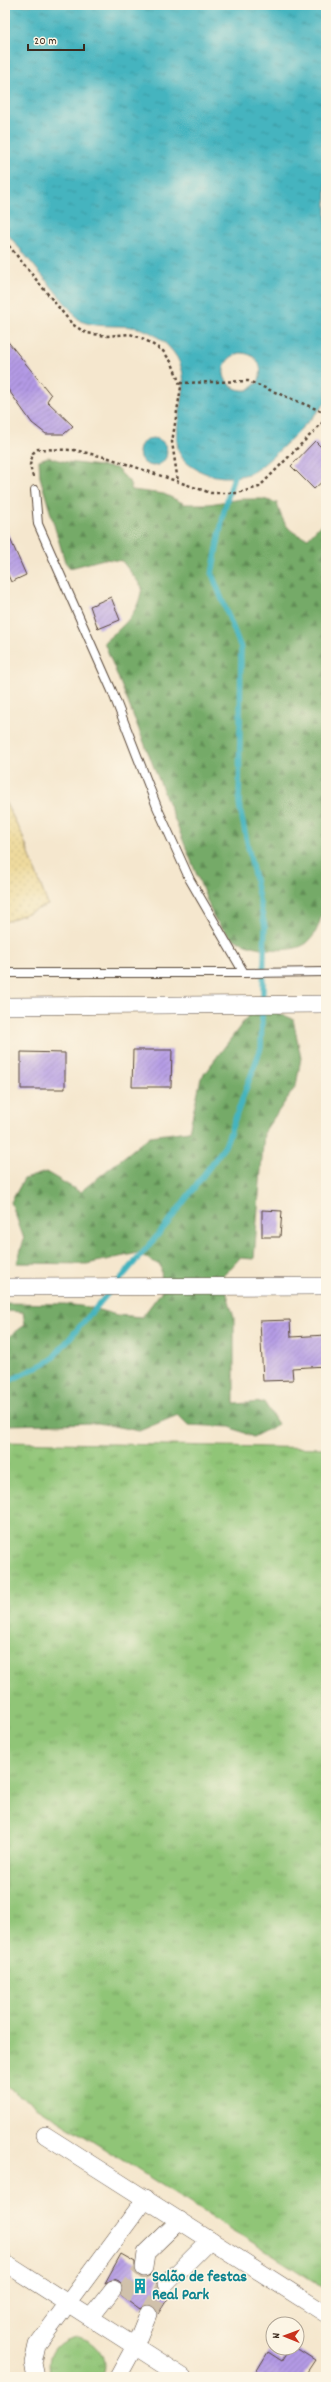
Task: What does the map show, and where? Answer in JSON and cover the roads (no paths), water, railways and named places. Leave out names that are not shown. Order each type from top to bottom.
[{"type":"street","points":[[5,1006],[326,1004]]},
{"type":"street","points":[[5,1287],[326,1286]]},
{"type":"street","points":[[45,2135],[326,2314]]},
{"type":"street","points":[[36,2377],[33,2363],[37,2345],[146,2198]]},
{"type":"street","points":[[141,2261],[180,2220]]},
{"type":"street","points":[[166,2284],[210,2240]]},
{"type":"street","points":[[5,2262],[183,2377]]},
{"type":"street","points":[[95,2320],[118,2292]]},
{"type":"street","points":[[118,2377],[135,2346],[148,2314]]},
{"type":"lane","points":[[35,490],[38,524],[112,691],[156,807],[190,880],[244,973]]},
{"type":"lane","points":[[5,973],[326,972]]},
{"type":"water","points":[[5,5],[326,5],[326,403],[276,453],[256,470],[242,476],[223,477],[204,473],[186,462],[178,449],[178,422],[184,383],[182,370],[177,357],[167,345],[156,336],[145,330],[135,327],[103,326],[80,321],[5,231]],"holes":[[[240,353],[255,358],[261,371],[258,382],[248,390],[239,390],[227,381],[224,375],[224,369],[226,362],[232,357]]]},
{"type":"water","points":[[153,438],[159,439],[163,442],[166,446],[166,458],[163,462],[159,465],[153,466],[147,465],[143,462],[140,458],[139,452],[140,446],[143,442],[147,439]]},
{"type":"waterway","points":[[117,1283],[168,1223],[225,1146],[261,1048],[265,927],[239,804],[241,648],[212,574],[224,511],[236,469]]},
{"type":"waterway","points":[[5,1383],[51,1360],[111,1290]]},
{"type":"tunnel","points":[[122,2296],[144,2268]]},
{"type":"tunnel","points":[[148,2314],[166,2284]]},
{"type":"place","name":"Salão de festas Real Park","points":[[140,2286]]}]
